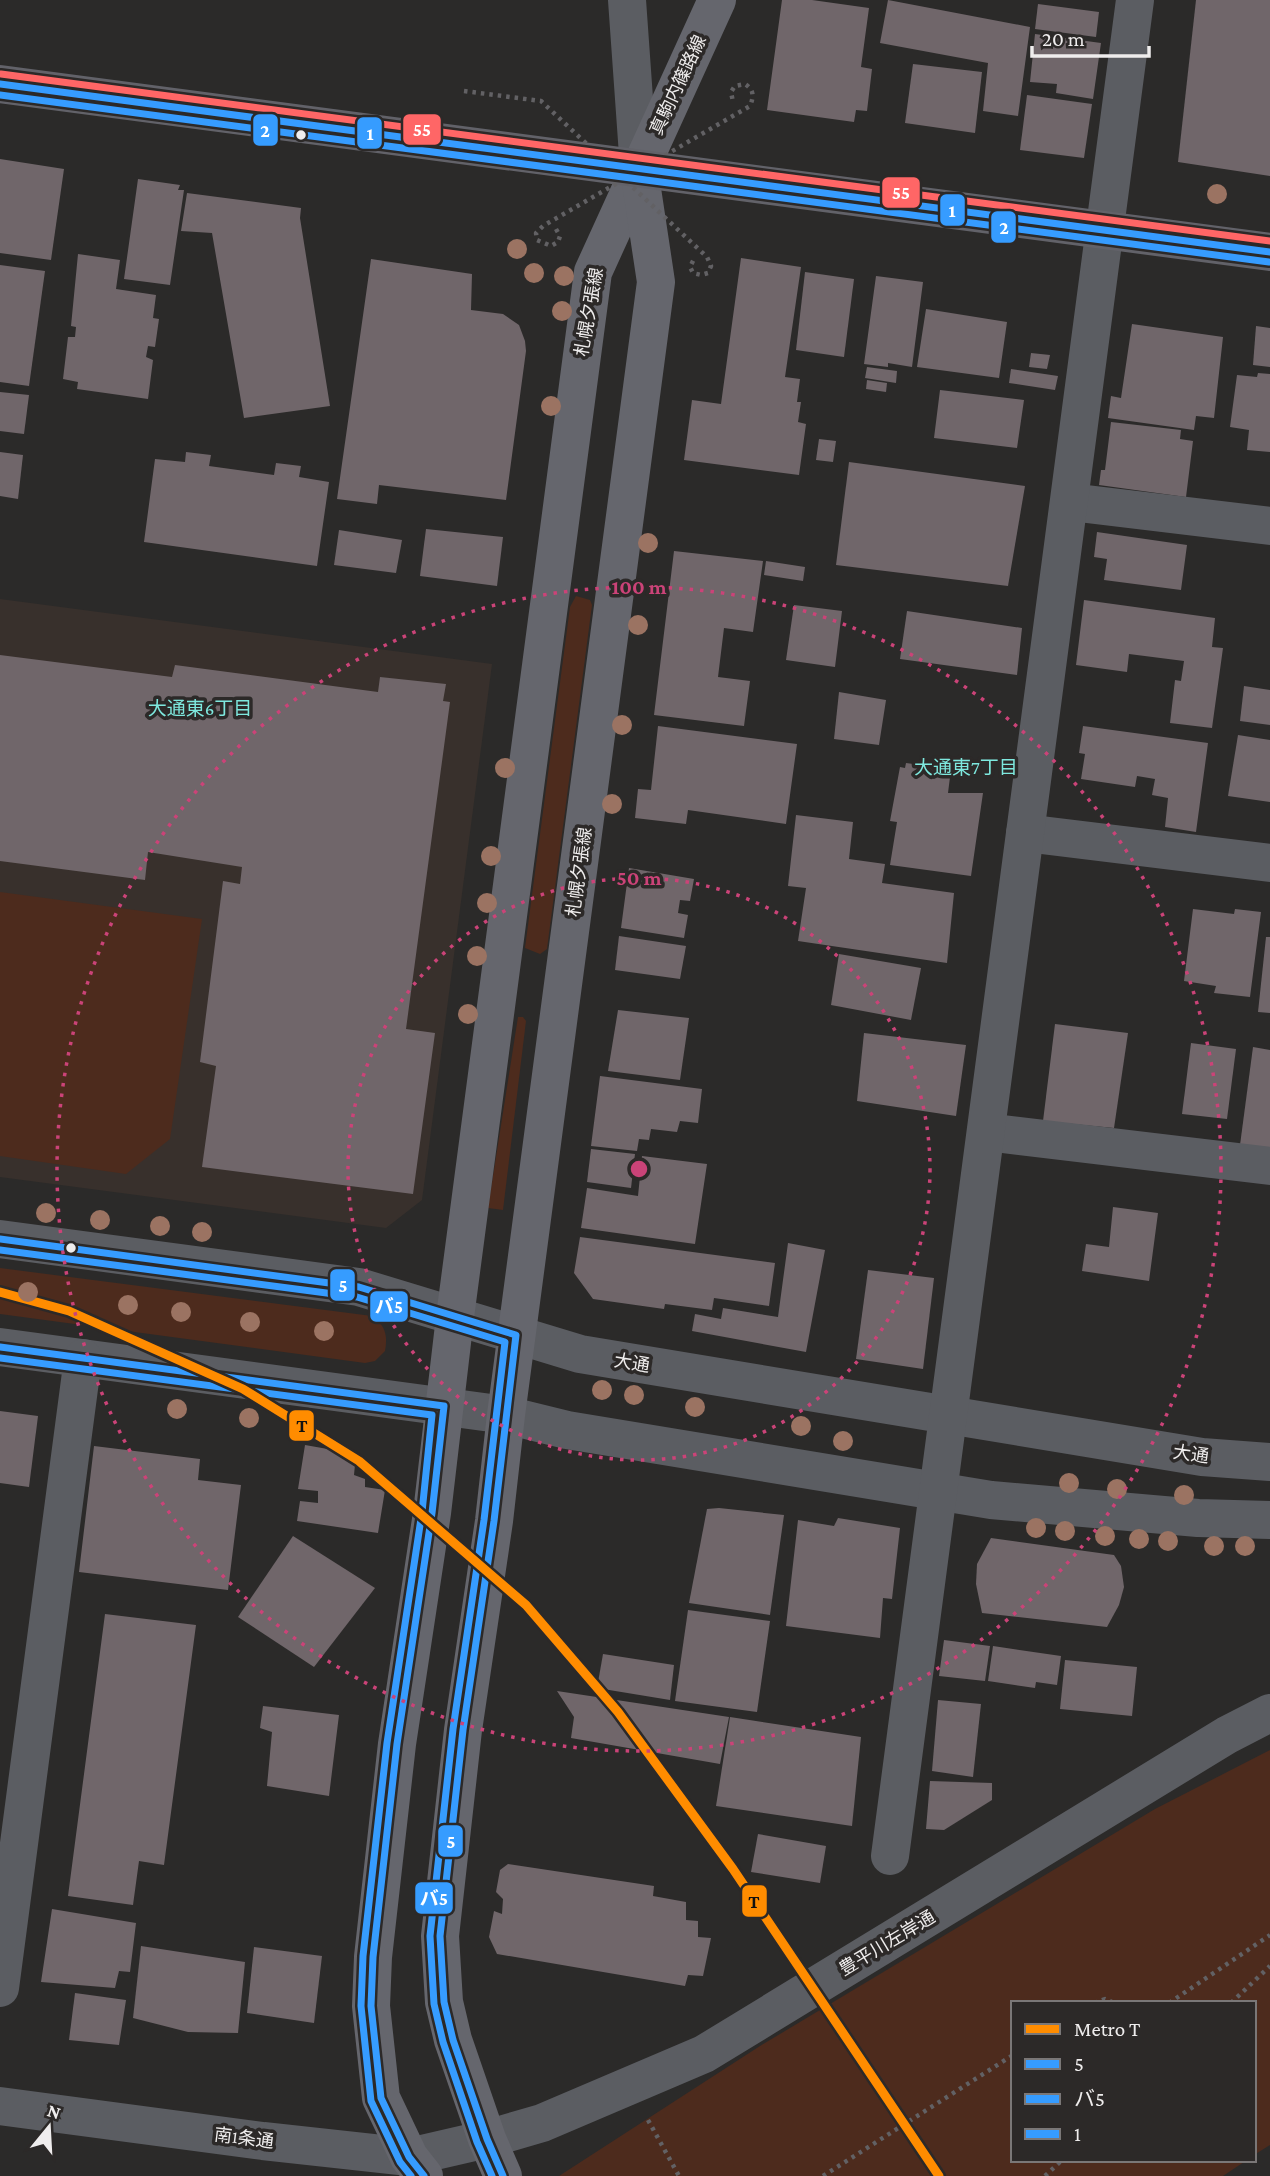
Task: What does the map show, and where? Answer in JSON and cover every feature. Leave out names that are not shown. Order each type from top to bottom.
[{"type":"highway","points":[[0,84],[632,174],[1270,251]]},
{"type":"main road","name":"真駒内篠路線","points":[[632,174],[717,0]]},
{"type":"main road","name":"札幌夕張線","points":[[413,2170],[381,2098],[371,2006],[373,1957],[397,1744],[432,1513],[455,1317],[593,272],[632,174]]},
{"type":"main road","name":"札幌夕張線","points":[[503,2176],[487,2139],[453,2040],[444,2002],[440,1936],[463,1730],[494,1521],[516,1335],[656,282],[632,174]]},
{"type":"street","points":[[627,0],[632,174]]},
{"type":"street","points":[[890,1856],[1135,0]]},
{"type":"street","points":[[1069,502],[1270,526]]},
{"type":"street","points":[[1025,833],[1270,863]]},
{"type":"street","points":[[986,1132],[1270,1166]]},
{"type":"street","name":"大通","points":[[0,1239],[359,1287],[580,1354],[1202,1457],[1270,1462]]},
{"type":"street","points":[[0,1347],[506,1415],[567,1430],[991,1500],[1184,1517],[1270,1520]]},
{"type":"street","points":[[0,1988],[83,1358]]},
{"type":"street","name":"豊平川左岸通","points":[[487,2139],[542,2123],[704,2054],[1227,1735],[1270,1713]]},
{"type":"street","name":"南1条通","points":[[0,2106],[263,2141],[413,2170],[487,2139]]},
{"type":"path","points":[[556,229],[560,236],[558,242],[551,246],[537,240],[536,233],[543,226],[750,106],[754,97],[751,88],[745,84],[735,86],[731,92],[733,102]]},
{"type":"path","points":[[464,91],[541,102],[632,174],[707,257],[711,266],[708,273],[693,273],[690,267],[695,257]]},
{"type":"path","points":[[1172,2001],[1270,1935]]},
{"type":"path","points":[[1233,2001],[1270,1966]]},
{"type":"path","points":[[823,2176],[1011,2055]]},
{"type":"path","points":[[642,2110],[679,2176]]},
{"type":"path","points":[[1045,2176],[1060,2162]]},
{"type":"shaded area","points":[[576,596],[590,600],[592,605],[547,949],[540,954],[525,948],[570,607]]},
{"type":"shaded area","points":[[0,599],[492,664],[422,1200],[386,1228],[0,1177]]},
{"type":"shaded area","points":[[0,892],[202,919],[170,1139],[126,1174],[0,1156]]},
{"type":"shaded area","points":[[518,1017],[523,1017],[526,1021],[503,1210],[488,1208]]},
{"type":"shaded area","points":[[0,1268],[372,1316],[384,1331],[385,1351],[375,1361],[365,1363],[0,1314]]},
{"type":"shaded area","points":[[1270,1750],[1270,2145],[1256,2154],[1256,2001],[1011,2001],[1011,2162],[1244,2162],[1223,2176],[559,2176],[760,2046],[1155,1809]]},
{"type":"building","points":[[782,0],[812,0],[869,8],[861,67],[872,69],[867,111],[856,110],[854,122],[767,110]]},
{"type":"building","points":[[888,0],[1030,27],[1018,116],[983,111],[988,63],[880,43]]},
{"type":"building","points":[[1196,0],[1270,0],[1270,176],[1178,162]]},
{"type":"building","points":[[1038,4],[1099,12],[1096,37],[1035,29]]},
{"type":"building","points":[[1035,34],[1101,43],[1093,99],[1056,93],[1057,84],[1030,82]]},
{"type":"building","points":[[913,64],[982,72],[975,133],[905,123]]},
{"type":"building","points":[[1027,95],[1092,104],[1084,158],[1020,150]]},
{"type":"building","points":[[0,159],[64,169],[51,260],[0,253]]},
{"type":"building","points":[[138,179],[180,185],[178,190],[184,190],[170,285],[124,279]]},
{"type":"building","points":[[187,193],[301,208],[300,218],[330,406],[244,418],[212,233],[181,231]]},
{"type":"building","points":[[78,254],[120,260],[116,289],[156,295],[153,318],[159,319],[155,347],[148,346],[146,357],[153,360],[148,399],[77,389],[78,382],[63,379],[68,337],[75,337],[76,327],[71,326]]},
{"type":"building","points":[[741,258],[801,267],[785,377],[800,379],[798,422],[806,424],[799,475],[684,460],[692,400],[721,404]]},
{"type":"building","points":[[371,259],[472,274],[471,310],[503,314],[519,325],[526,351],[506,500],[379,485],[377,504],[337,499]]},
{"type":"building","points":[[0,265],[45,271],[29,386],[0,382]]},
{"type":"building","points":[[805,272],[854,279],[844,357],[796,350]]},
{"type":"building","points":[[876,276],[923,282],[912,367],[888,363],[888,367],[864,364]]},
{"type":"building","points":[[926,309],[1007,322],[999,378],[917,367]]},
{"type":"building","points":[[1132,324],[1223,337],[1214,418],[1196,416],[1194,430],[1108,418],[1111,396],[1121,398]]},
{"type":"building","points":[[1256,326],[1270,328],[1270,367],[1253,365]]},
{"type":"building","points":[[1031,353],[1050,355],[1047,369],[1029,367]]},
{"type":"building","points":[[867,367],[897,371],[896,383],[865,378]]},
{"type":"building","points":[[1011,369],[1058,376],[1055,390],[1009,383]]},
{"type":"building","points":[[1258,373],[1270,374],[1270,452],[1247,450],[1249,430],[1230,427],[1237,375],[1257,377]]},
{"type":"building","points":[[867,380],[887,383],[886,392],[866,389]]},
{"type":"building","points":[[940,390],[1024,400],[1017,448],[934,438]]},
{"type":"building","points":[[0,392],[29,395],[24,434],[0,431]]},
{"type":"building","points":[[1111,422],[1181,430],[1180,439],[1193,441],[1186,497],[1099,485],[1101,470],[1105,470]]},
{"type":"building","points":[[819,439],[836,441],[833,462],[816,460]]},
{"type":"building","points":[[0,452],[23,455],[18,499],[0,496]]},
{"type":"building","points":[[186,452],[211,455],[209,466],[274,475],[276,463],[301,466],[299,477],[329,482],[317,566],[144,542],[155,459],[185,462]]},
{"type":"building","points":[[849,462],[1025,486],[1008,586],[836,565]]},
{"type":"building","points":[[426,529],[503,537],[497,586],[420,576]]},
{"type":"building","points":[[339,530],[402,540],[396,573],[334,565]]},
{"type":"building","points":[[1097,532],[1187,545],[1181,590],[1104,580],[1107,559],[1094,557]]},
{"type":"building","points":[[674,551],[763,561],[753,632],[724,628],[718,677],[750,681],[744,726],[654,715]]},
{"type":"building","points":[[766,561],[805,567],[803,581],[764,575]]},
{"type":"building","points":[[1084,600],[1215,618],[1212,647],[1223,648],[1212,728],[1170,723],[1175,680],[1181,681],[1184,661],[1129,654],[1127,672],[1076,665]]},
{"type":"building","points":[[794,605],[842,611],[835,667],[786,660]]},
{"type":"building","points":[[907,611],[1022,628],[1017,675],[900,659]]},
{"type":"building","points":[[0,655],[172,677],[175,665],[378,692],[380,677],[446,684],[443,701],[450,702],[406,1029],[435,1033],[413,1194],[202,1167],[216,1066],[200,1062],[223,881],[240,884],[242,867],[148,852],[145,880],[0,861]]},
{"type":"building","points":[[1244,686],[1270,690],[1270,725],[1240,721]]},
{"type":"building","points":[[839,692],[886,700],[879,745],[834,739]]},
{"type":"building","points":[[658,726],[797,744],[786,824],[688,810],[686,824],[635,818],[638,789],[651,790]]},
{"type":"building","points":[[1083,726],[1208,743],[1196,832],[1165,827],[1168,798],[1152,795],[1155,779],[1137,776],[1135,787],[1081,779],[1085,754],[1079,753]]},
{"type":"building","points":[[1238,735],[1270,740],[1270,802],[1228,796]]},
{"type":"building","points":[[906,763],[951,769],[948,793],[983,793],[971,876],[890,865],[897,822],[890,821],[900,767],[905,768]]},
{"type":"building","points":[[796,815],[853,822],[849,859],[885,864],[882,883],[954,893],[947,963],[798,941],[806,888],[788,886]]},
{"type":"building","points":[[629,868],[694,879],[690,901],[680,900],[678,913],[688,915],[684,938],[621,928]]},
{"type":"building","points":[[1193,909],[1234,914],[1235,909],[1261,912],[1250,997],[1214,993],[1216,986],[1184,981]]},
{"type":"building","points":[[619,936],[686,946],[680,979],[615,970]]},
{"type":"building","points":[[1266,937],[1270,937],[1270,1013],[1258,1012]]},
{"type":"building","points":[[839,954],[921,968],[911,1020],[831,1005]]},
{"type":"building","points":[[618,1010],[689,1018],[680,1080],[608,1071]]},
{"type":"building","points":[[1055,1024],[1128,1033],[1114,1128],[1043,1121]]},
{"type":"building","points":[[864,1033],[966,1045],[956,1116],[857,1101]]},
{"type":"building","points":[[1191,1043],[1236,1049],[1227,1119],[1182,1114]]},
{"type":"building","points":[[1253,1047],[1270,1050],[1270,1149],[1240,1145]]},
{"type":"building","points":[[600,1076],[702,1089],[698,1123],[680,1121],[677,1132],[651,1129],[649,1140],[639,1139],[637,1151],[591,1146]]},
{"type":"building","points":[[591,1149],[635,1154],[631,1188],[587,1182]]},
{"type":"building","points":[[642,1156],[707,1164],[695,1244],[581,1228],[587,1188],[638,1196]]},
{"type":"building","points":[[1113,1207],[1158,1213],[1149,1281],[1082,1271],[1086,1244],[1109,1247]]},
{"type":"building","points":[[580,1237],[775,1263],[769,1306],[714,1298],[712,1310],[665,1304],[664,1309],[593,1299],[574,1273]]},
{"type":"building","points":[[788,1243],[825,1250],[806,1352],[692,1331],[695,1314],[721,1319],[723,1308],[778,1317]]},
{"type":"building","points":[[868,1270],[934,1278],[923,1369],[856,1359]]},
{"type":"building","points":[[0,1411],[38,1416],[29,1487],[0,1483]]},
{"type":"building","points":[[305,1445],[356,1454],[354,1475],[365,1479],[365,1487],[385,1490],[378,1533],[297,1521],[300,1501],[318,1503],[318,1491],[298,1489]]},
{"type":"building","points":[[94,1446],[200,1459],[198,1480],[241,1485],[228,1590],[79,1572]]},
{"type":"building","points":[[707,1509],[784,1515],[770,1615],[689,1603]]},
{"type":"building","points":[[838,1518],[900,1528],[892,1599],[883,1598],[880,1638],[786,1626],[798,1520],[834,1526]]},
{"type":"building","points":[[293,1536],[375,1588],[314,1667],[238,1617]]},
{"type":"building","points":[[991,1538],[1114,1555],[1121,1566],[1124,1587],[1119,1605],[1107,1627],[982,1613],[976,1584],[977,1564]]},
{"type":"building","points":[[688,1610],[770,1621],[757,1712],[675,1701]]},
{"type":"building","points":[[105,1614],[196,1625],[164,1865],[139,1861],[133,1905],[68,1896]]},
{"type":"building","points":[[944,1640],[990,1646],[985,1681],[939,1676]]},
{"type":"building","points":[[993,1646],[1061,1656],[1057,1685],[1036,1682],[1035,1688],[988,1681]]},
{"type":"building","points":[[603,1654],[674,1665],[670,1700],[597,1688]]},
{"type":"building","points":[[1065,1660],[1137,1667],[1132,1716],[1060,1709]]},
{"type":"building","points":[[557,1691],[729,1717],[720,1764],[571,1738],[574,1717]]},
{"type":"building","points":[[938,1700],[981,1704],[973,1777],[932,1771]]},
{"type":"building","points":[[263,1706],[339,1715],[329,1796],[267,1786],[272,1732],[260,1728]]},
{"type":"building","points":[[730,1717],[861,1737],[852,1826],[716,1806]]},
{"type":"building","points":[[930,1781],[992,1783],[992,1800],[944,1830],[926,1829]]},
{"type":"building","points":[[758,1834],[826,1846],[820,1883],[751,1872]]},
{"type":"building","points":[[508,1864],[654,1886],[653,1896],[686,1902],[686,1920],[698,1921],[698,1937],[711,1938],[703,1976],[688,1975],[685,1986],[497,1954],[489,1937],[494,1911],[502,1914],[503,1899],[496,1892],[500,1870]]},
{"type":"building","points":[[52,1909],[136,1923],[130,1972],[119,1971],[115,1988],[41,1982]]},
{"type":"building","points":[[141,1946],[245,1962],[238,2033],[188,2032],[133,2018]]},
{"type":"building","points":[[254,1947],[322,1956],[314,2023],[247,2013]]},
{"type":"building","points":[[75,1993],[126,2000],[119,2045],[69,2040]]},
{"type":"metro line","name":"T","points":[[0,1292],[69,1311],[243,1389],[359,1461],[526,1605],[618,1712],[733,1869],[939,2176]]},
{"type":"transit line","name":"55","points":[[1,74],[1270,241]]},
{"type":"transit line","name":"1","points":[[0,84],[1270,252]]},
{"type":"transit line","name":"2","points":[[0,95],[1269,262]]},
{"type":"transit line","name":"5","points":[[0,1239],[359,1287],[516,1335],[494,1521],[463,1730],[440,1936],[444,2002],[453,2040],[487,2139],[503,2176]]},
{"type":"transit line","name":"バ5","points":[[0,1250],[357,1297],[505,1342],[484,1520],[453,1729],[430,1936],[434,2004],[443,2042],[477,2142],[492,2176]]},
{"type":"transit line","name":"5","points":[[0,1347],[444,1406],[432,1513],[397,1744],[373,1957],[371,2006],[381,2098],[409,2157],[424,2176]]},
{"type":"transit line","name":"バ5","points":[[0,1358],[432,1415],[422,1512],[387,1743],[363,1956],[361,2006],[371,2101],[400,2162],[411,2176]]},
{"type":"district","name":"大通東6丁目","points":[[200,708]]},
{"type":"district","name":"大通東7丁目","points":[[966,767]]}]
